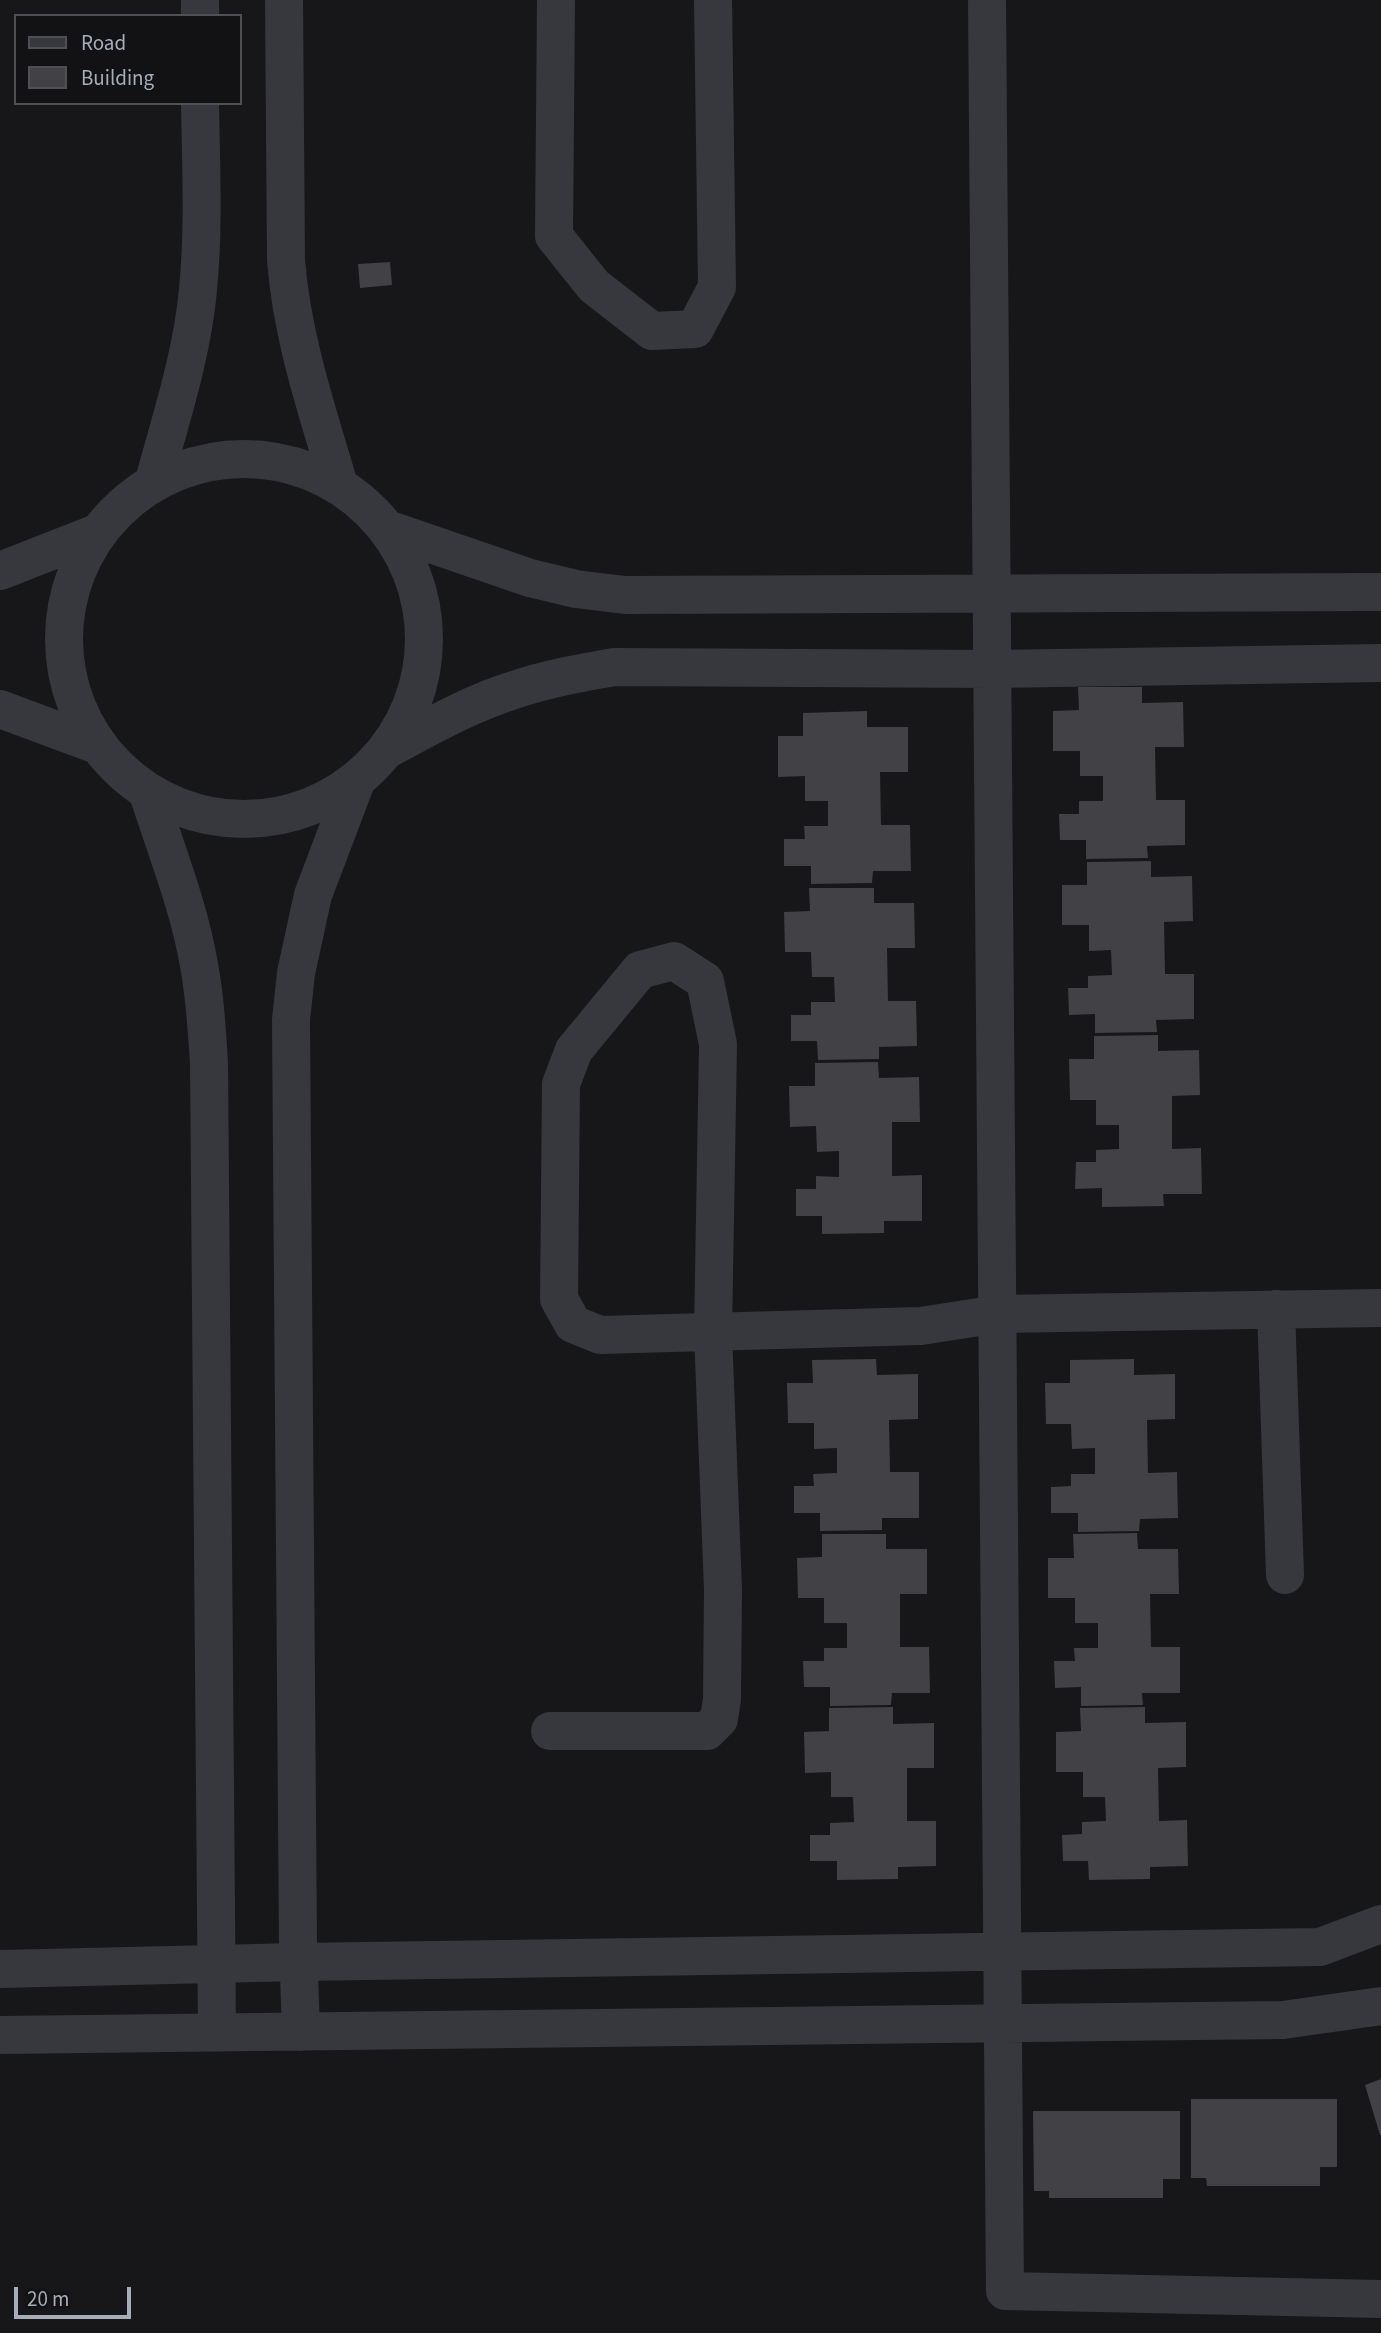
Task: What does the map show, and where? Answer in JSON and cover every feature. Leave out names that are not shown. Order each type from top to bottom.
[{"type":"street","points":[[284,0],[286,260],[289,296],[300,350],[339,485]]},
{"type":"street","points":[[556,0],[554,236],[594,286],[652,331],[695,329],[717,287],[713,0]]},
{"type":"street","points":[[987,0],[1005,2291],[1381,2299]]},
{"type":"street","points":[[154,481],[182,377],[198,291],[202,245],[200,105]]},
{"type":"street","points":[[228,458],[267,459],[304,468],[339,485],[366,505],[387,529],[411,570],[423,616],[422,663],[410,709],[386,750],[357,779],[319,803],[277,817],[233,820],[188,812],[148,793],[120,771],[97,745],[71,695],[62,639],[71,584],[97,533],[122,504],[154,481],[190,466],[228,458]]},
{"type":"street","points":[[387,529],[530,578],[576,589],[625,595],[1381,592]]},
{"type":"street","points":[[0,570],[97,533]]},
{"type":"street","points":[[386,750],[461,710],[513,690],[571,674],[614,667],[993,669],[1381,663]]},
{"type":"street","points":[[0,709],[97,745]]},
{"type":"street","points":[[301,2032],[298,1962],[290,1020],[296,973],[313,895],[357,779]]},
{"type":"street","points":[[148,793],[188,915],[199,965],[209,1063],[217,2032]]},
{"type":"street","points":[[550,1731],[706,1731],[719,1719],[722,1699],[723,1590],[713,1332],[718,1044],[705,981],[674,961],[640,970],[574,1050],[561,1084],[559,1300],[573,1324],[600,1335],[713,1332],[921,1326],[998,1314],[1381,1308]]},
{"type":"street","points":[[1276,1310],[1284,1575]]},
{"type":"street","points":[[0,1969],[1320,1947],[1381,1924]]},
{"type":"street","points":[[0,2035],[1283,2020],[1381,2006]]},
{"type":"building","points":[[390,262],[392,285],[360,288],[358,264]]},
{"type":"building","points":[[1078,687],[1142,687],[1142,703],[1183,702],[1184,747],[1155,747],[1156,800],[1185,800],[1185,845],[1147,846],[1148,858],[1086,859],[1086,840],[1060,840],[1059,814],[1079,814],[1079,801],[1103,801],[1103,776],[1080,776],[1080,751],[1053,751],[1053,711],[1079,710]]},
{"type":"building","points":[[867,711],[867,727],[908,727],[908,772],[880,772],[881,825],[910,825],[911,871],[873,871],[872,883],[811,884],[811,866],[784,866],[784,839],[805,839],[804,826],[828,826],[828,801],[805,801],[805,776],[778,777],[778,736],[803,736],[803,713]]},
{"type":"building","points":[[1151,861],[1151,877],[1192,876],[1193,921],[1164,922],[1165,974],[1194,974],[1194,1019],[1156,1020],[1157,1032],[1095,1033],[1095,1014],[1069,1015],[1068,988],[1088,988],[1088,976],[1112,975],[1111,950],[1089,951],[1089,925],[1062,925],[1062,885],[1087,885],[1087,862]]},
{"type":"building","points":[[809,888],[874,888],[874,903],[914,903],[915,948],[887,948],[888,1001],[916,1001],[917,1046],[879,1047],[879,1059],[818,1060],[817,1041],[791,1041],[791,1015],[811,1015],[811,1002],[835,1002],[834,977],[812,977],[811,952],[785,952],[784,912],[810,911]]},
{"type":"building","points":[[1158,1035],[1158,1051],[1199,1050],[1200,1095],[1172,1096],[1172,1149],[1201,1148],[1202,1194],[1163,1194],[1164,1206],[1102,1207],[1102,1188],[1075,1189],[1076,1162],[1096,1162],[1096,1150],[1119,1149],[1119,1125],[1096,1125],[1096,1100],[1070,1100],[1069,1059],[1094,1059],[1094,1036]]},
{"type":"building","points":[[878,1062],[879,1078],[919,1077],[920,1122],[892,1122],[892,1176],[922,1175],[922,1221],[884,1221],[884,1233],[822,1234],[822,1216],[796,1216],[796,1189],[816,1189],[816,1176],[839,1177],[839,1151],[817,1152],[816,1126],[790,1127],[789,1086],[815,1086],[815,1063]]},
{"type":"building","points":[[876,1359],[877,1375],[918,1374],[918,1419],[889,1420],[890,1472],[919,1472],[919,1518],[882,1518],[882,1530],[820,1531],[820,1513],[794,1513],[794,1486],[814,1486],[813,1474],[837,1473],[837,1448],[814,1449],[814,1423],[788,1423],[787,1383],[813,1383],[812,1360]]},
{"type":"building","points":[[1134,1359],[1134,1375],[1175,1374],[1175,1419],[1147,1420],[1148,1473],[1177,1472],[1178,1518],[1140,1519],[1139,1531],[1078,1532],[1078,1513],[1051,1513],[1051,1487],[1071,1486],[1071,1474],[1095,1474],[1095,1448],[1072,1449],[1071,1424],[1046,1424],[1045,1383],[1070,1383],[1070,1360]]},
{"type":"building","points":[[1137,1533],[1138,1549],[1178,1549],[1179,1594],[1150,1594],[1151,1647],[1180,1647],[1180,1693],[1142,1693],[1143,1705],[1081,1706],[1081,1687],[1055,1688],[1054,1661],[1075,1661],[1074,1648],[1098,1648],[1098,1623],[1075,1623],[1075,1598],[1048,1598],[1048,1558],[1074,1558],[1073,1534]]},
{"type":"building","points":[[822,1534],[886,1534],[886,1549],[927,1549],[927,1594],[900,1594],[900,1647],[929,1647],[930,1693],[892,1693],[891,1705],[830,1706],[830,1687],[804,1687],[803,1661],[824,1661],[824,1648],[847,1648],[847,1623],[824,1623],[824,1598],[798,1598],[797,1558],[822,1557]]},
{"type":"building","points":[[893,1707],[893,1724],[934,1723],[934,1768],[907,1768],[907,1821],[936,1821],[936,1866],[898,1867],[898,1879],[837,1880],[837,1861],[810,1861],[810,1835],[830,1835],[830,1823],[854,1822],[853,1797],[831,1797],[831,1772],[805,1773],[804,1732],[829,1731],[829,1708]]},
{"type":"building","points":[[1145,1707],[1145,1723],[1186,1722],[1186,1767],[1158,1768],[1159,1821],[1187,1820],[1188,1866],[1150,1867],[1150,1879],[1089,1880],[1088,1861],[1063,1861],[1062,1835],[1082,1834],[1082,1822],[1106,1821],[1105,1797],[1083,1797],[1083,1772],[1056,1772],[1056,1732],[1081,1731],[1080,1708]]},
{"type":"building","points":[[1381,2079],[1381,2135],[1380,2135],[1365,2085]]},
{"type":"building","points":[[1191,2099],[1337,2099],[1337,2167],[1320,2167],[1320,2186],[1207,2186],[1206,2178],[1191,2178]]},
{"type":"building","points":[[1033,2111],[1180,2111],[1180,2179],[1163,2179],[1163,2198],[1049,2198],[1049,2191],[1034,2191]]}]
